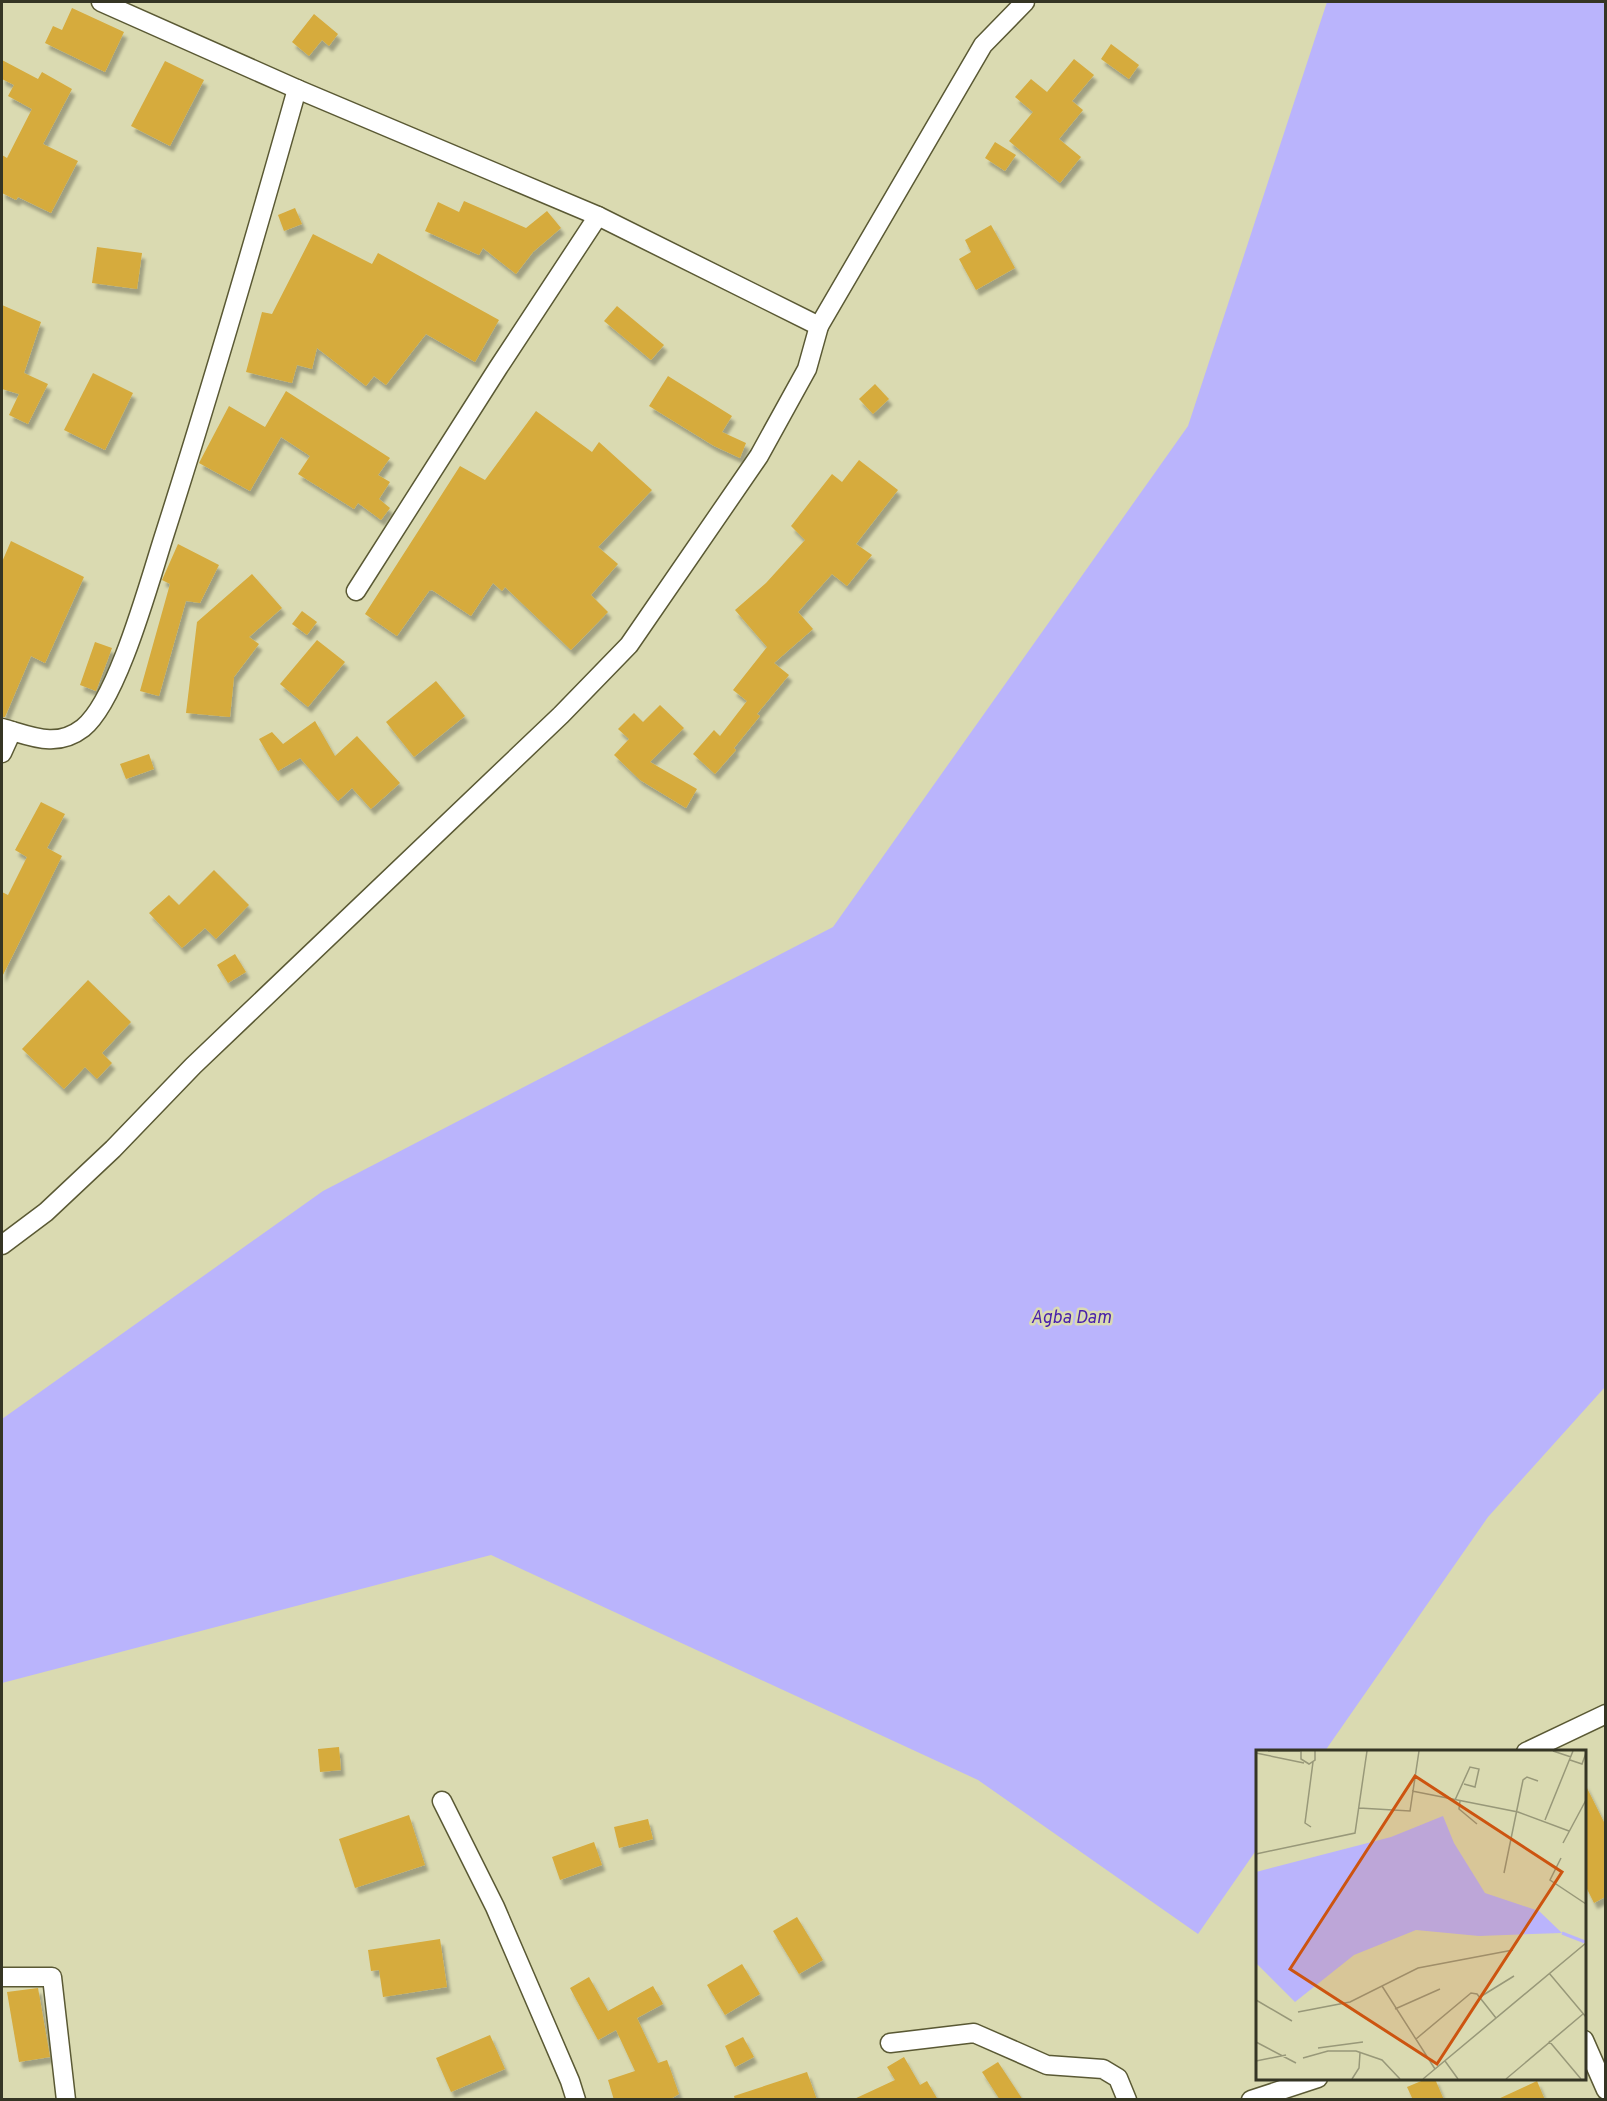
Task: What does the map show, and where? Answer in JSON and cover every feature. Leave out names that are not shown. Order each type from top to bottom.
[{"type":"street","points":[[101,2],[297,89],[598,216],[819,326]]},
{"type":"street","points":[[2,1245],[46,1212],[113,1149],[193,1066],[561,715],[629,645],[759,456],[807,369],[819,326],[983,45],[1025,2]]},
{"type":"street","points":[[2,753],[7,729],[45,740],[68,738],[99,712],[135,628],[220,362],[297,89]]},
{"type":"street","points":[[356,591],[598,216]]},
{"type":"street","points":[[1530,1750],[1605,1714]]},
{"type":"street","points":[[442,1801],[495,1907],[570,2081],[576,2100]]},
{"type":"street","points":[[2,1977],[52,1977],[66,2100]]},
{"type":"street","points":[[890,2043],[974,2033],[1047,2066],[1103,2069],[1118,2078],[1127,2100]]},
{"type":"street","points":[[1586,2045],[1605,2090]]},
{"type":"street","points":[[1251,2100],[1315,2080]]},
{"type":"water","name":"Agba Dam","points":[[1327,2],[1605,2],[1605,1387],[1488,1517],[1326,1750],[1256,1750],[1256,1850],[1198,1934],[978,1780],[491,1555],[2,1683],[2,1419],[323,1191],[833,927],[1188,426]]},
{"type":"building","points":[[72,8],[124,32],[105,72],[45,43],[53,26],[62,30]]},
{"type":"building","points":[[314,14],[338,34],[329,46],[322,40],[309,56],[292,42]]},
{"type":"building","points":[[1111,44],[1139,65],[1129,79],[1101,59]]},
{"type":"building","points":[[1074,59],[1094,75],[1072,101],[1083,110],[1059,139],[1081,157],[1060,183],[1009,141],[1033,112],[1015,97],[1031,79],[1047,92]]},
{"type":"building","points":[[2,60],[38,79],[42,72],[72,89],[43,144],[78,161],[51,213],[18,197],[16,200],[2,193],[2,155],[7,158],[32,109],[8,96],[14,85],[2,79]]},
{"type":"building","points":[[165,61],[204,80],[170,146],[131,126]]},
{"type":"building","points":[[995,142],[1016,155],[1005,171],[985,158]]},
{"type":"building","points":[[464,201],[526,228],[547,211],[561,228],[533,252],[516,274],[483,248],[479,255],[425,231],[438,202],[459,212]]},
{"type":"building","points":[[295,208],[302,224],[284,231],[278,215]]},
{"type":"building","points":[[991,225],[1015,268],[976,290],[959,259],[971,252],[965,240]]},
{"type":"building","points":[[313,234],[372,264],[378,253],[499,320],[475,362],[426,334],[386,385],[374,376],[366,386],[317,348],[312,369],[297,365],[292,383],[246,372],[262,312],[272,314]]},
{"type":"building","points":[[97,247],[142,253],[137,289],[92,283]]},
{"type":"building","points":[[2,305],[41,322],[24,373],[48,384],[28,424],[9,415],[19,394],[2,389]]},
{"type":"building","points":[[617,306],[664,345],[651,360],[604,321]]},
{"type":"building","points":[[93,373],[133,393],[105,450],[64,430]]},
{"type":"building","points":[[668,376],[732,416],[722,432],[746,443],[740,458],[714,446],[649,406]]},
{"type":"building","points":[[875,384],[889,399],[873,414],[859,399]]},
{"type":"building","points":[[286,391],[390,458],[378,475],[390,482],[379,499],[390,508],[381,520],[358,503],[354,509],[298,474],[310,456],[281,437],[250,491],[199,463],[229,406],[265,427]]},
{"type":"building","points":[[536,411],[592,452],[599,442],[652,490],[598,547],[618,564],[591,595],[608,612],[571,650],[505,587],[502,591],[493,583],[471,616],[432,590],[429,591],[397,636],[365,614],[460,466],[485,480]]},
{"type":"building","points":[[859,460],[898,490],[856,544],[872,555],[847,586],[832,574],[798,612],[813,629],[774,663],[789,675],[757,714],[760,716],[734,748],[736,750],[715,774],[693,754],[714,730],[720,736],[747,701],[733,690],[767,647],[735,610],[766,583],[805,540],[791,526],[832,474],[842,482]]},
{"type":"building","points":[[11,541],[84,577],[45,663],[31,656],[5,717],[2,717],[2,562]]},
{"type":"building","points":[[178,544],[219,565],[200,603],[186,601],[159,696],[140,691],[170,584],[162,580]]},
{"type":"building","points":[[252,574],[282,608],[249,637],[259,644],[234,677],[230,717],[186,713],[197,622]]},
{"type":"building","points":[[302,611],[317,622],[307,635],[292,624]]},
{"type":"building","points":[[317,640],[345,662],[308,707],[280,684]]},
{"type":"building","points":[[95,642],[112,648],[96,691],[80,685]]},
{"type":"building","points":[[436,681],[465,716],[414,757],[386,722]]},
{"type":"building","points":[[660,705],[684,728],[650,762],[697,789],[686,808],[640,780],[614,755],[629,739],[618,729],[634,713],[643,722]]},
{"type":"building","points":[[315,721],[335,756],[357,736],[400,783],[371,809],[352,788],[338,801],[300,758],[278,771],[259,739],[272,732],[283,744]]},
{"type":"building","points":[[149,754],[154,769],[126,779],[120,764]]},
{"type":"building","points":[[41,802],[65,814],[47,848],[62,856],[2,977],[2,892],[8,895],[27,857],[15,850]]},
{"type":"building","points":[[214,870],[249,905],[216,939],[205,928],[182,948],[149,913],[169,895],[179,905]]},
{"type":"building","points":[[235,954],[246,972],[228,983],[217,965]]},
{"type":"building","points":[[88,980],[131,1022],[102,1053],[112,1063],[97,1079],[85,1067],[64,1089],[22,1049]]},
{"type":"building","points":[[339,1747],[341,1770],[320,1772],[318,1749]]},
{"type":"building","points":[[1586,1786],[1605,1824],[1605,1897],[1594,1903],[1586,1887]]},
{"type":"building","points":[[409,1815],[425,1865],[355,1888],[339,1839]]},
{"type":"building","points":[[648,1819],[653,1839],[619,1848],[614,1827]]},
{"type":"building","points":[[594,1842],[602,1865],[560,1880],[552,1857]]},
{"type":"building","points":[[797,1917],[823,1960],[799,1974],[773,1931]]},
{"type":"building","points":[[440,1939],[447,1987],[383,1997],[379,1970],[371,1971],[368,1950]]},
{"type":"building","points":[[742,1964],[760,1994],[725,2015],[707,1985]]},
{"type":"building","points":[[589,1977],[608,2011],[653,1986],[663,2004],[637,2018],[658,2063],[667,2060],[679,2094],[669,2100],[614,2100],[608,2080],[635,2071],[616,2030],[598,2040],[570,1988]]},
{"type":"building","points":[[38,1988],[50,2057],[19,2062],[7,1992]]},
{"type":"building","points":[[490,2035],[505,2069],[451,2092],[436,2058]]},
{"type":"building","points":[[743,2037],[754,2057],[735,2067],[725,2046]]},
{"type":"building","points":[[904,2057],[920,2085],[927,2081],[938,2100],[852,2100],[895,2080],[887,2067]]},
{"type":"building","points":[[998,2062],[1023,2100],[1000,2100],[982,2072]]},
{"type":"building","points":[[807,2072],[817,2100],[735,2100],[734,2096]]},
{"type":"building","points":[[1424,2080],[1435,2080],[1444,2100],[1413,2100],[1407,2087]]},
{"type":"building","points":[[1537,2081],[1545,2100],[1496,2100]]}]
